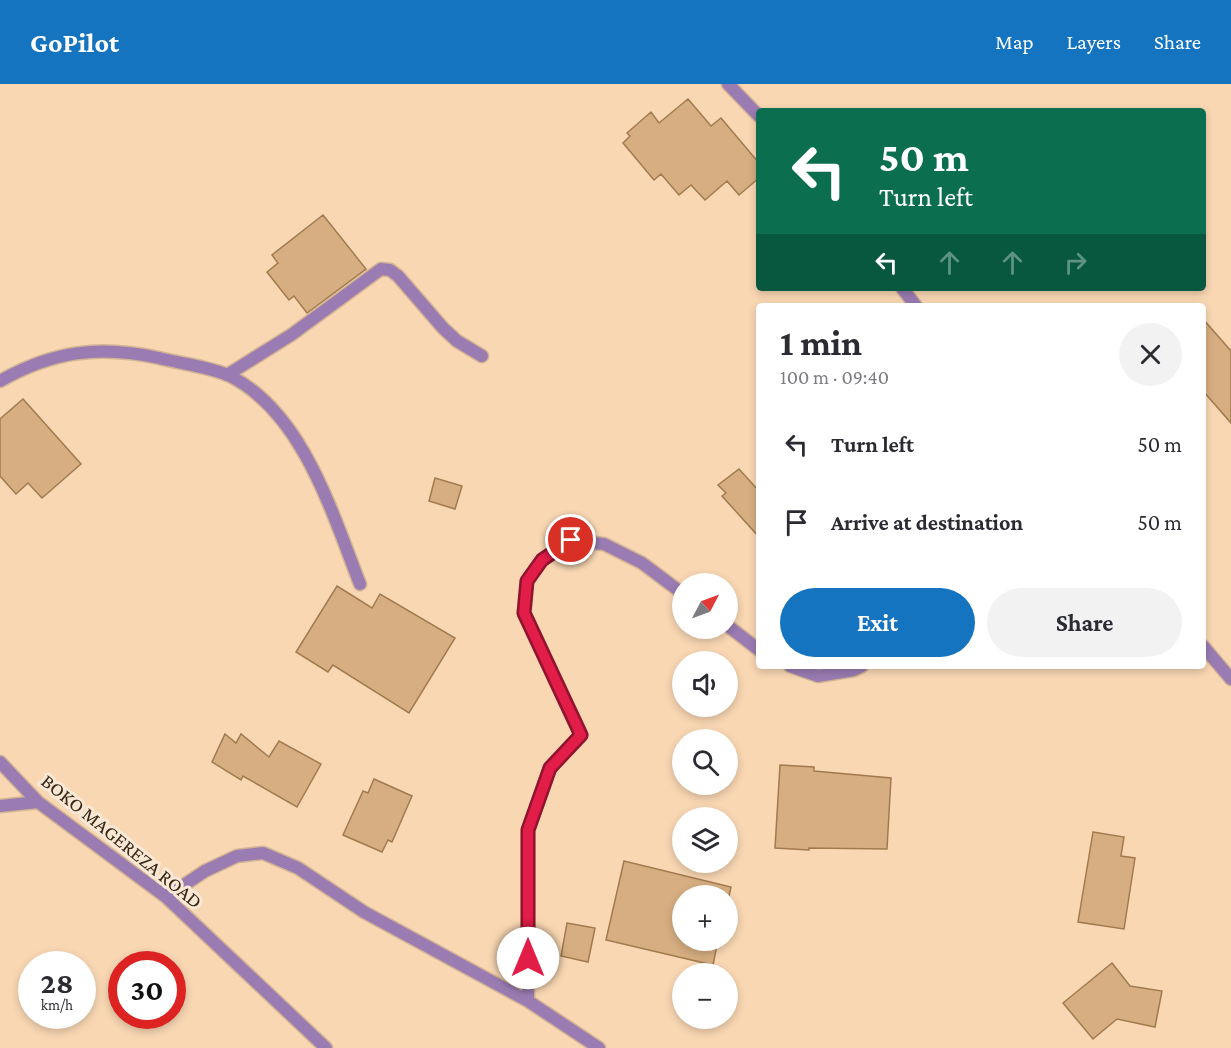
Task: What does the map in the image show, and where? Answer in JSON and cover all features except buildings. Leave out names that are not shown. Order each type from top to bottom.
[{"type":"street","points":[[728,84],[756,113]]},
{"type":"street","points":[[227,375],[291,335],[381,268],[390,270],[398,276],[457,341],[482,356]]},
{"type":"street","points":[[904,291],[914,303]]},
{"type":"street","points":[[0,381],[53,357],[90,350],[135,353],[227,375],[255,391],[284,421],[321,485],[360,584]]},
{"type":"street","points":[[528,1001],[528,830],[550,768],[581,735],[524,613],[527,581],[542,560],[571,540],[604,543],[642,563],[672,586]]},
{"type":"street","points":[[738,634],[756,648]]},
{"type":"street","points":[[1206,650],[1231,679]]},
{"type":"street","points":[[798,669],[818,676],[856,669]]},
{"type":"street","name":"BOKO MAGEREZA ROAD","points":[[0,762],[38,802],[166,897],[326,1048]]},
{"type":"street","points":[[0,806],[38,802]]},
{"type":"street","points":[[166,897],[205,871],[237,855],[263,853],[298,868],[364,912],[528,1001],[599,1048]]},
{"type":"route","points":[[528,958],[528,830],[550,768],[581,735],[524,613],[527,581],[542,560],[571,540]]}]
